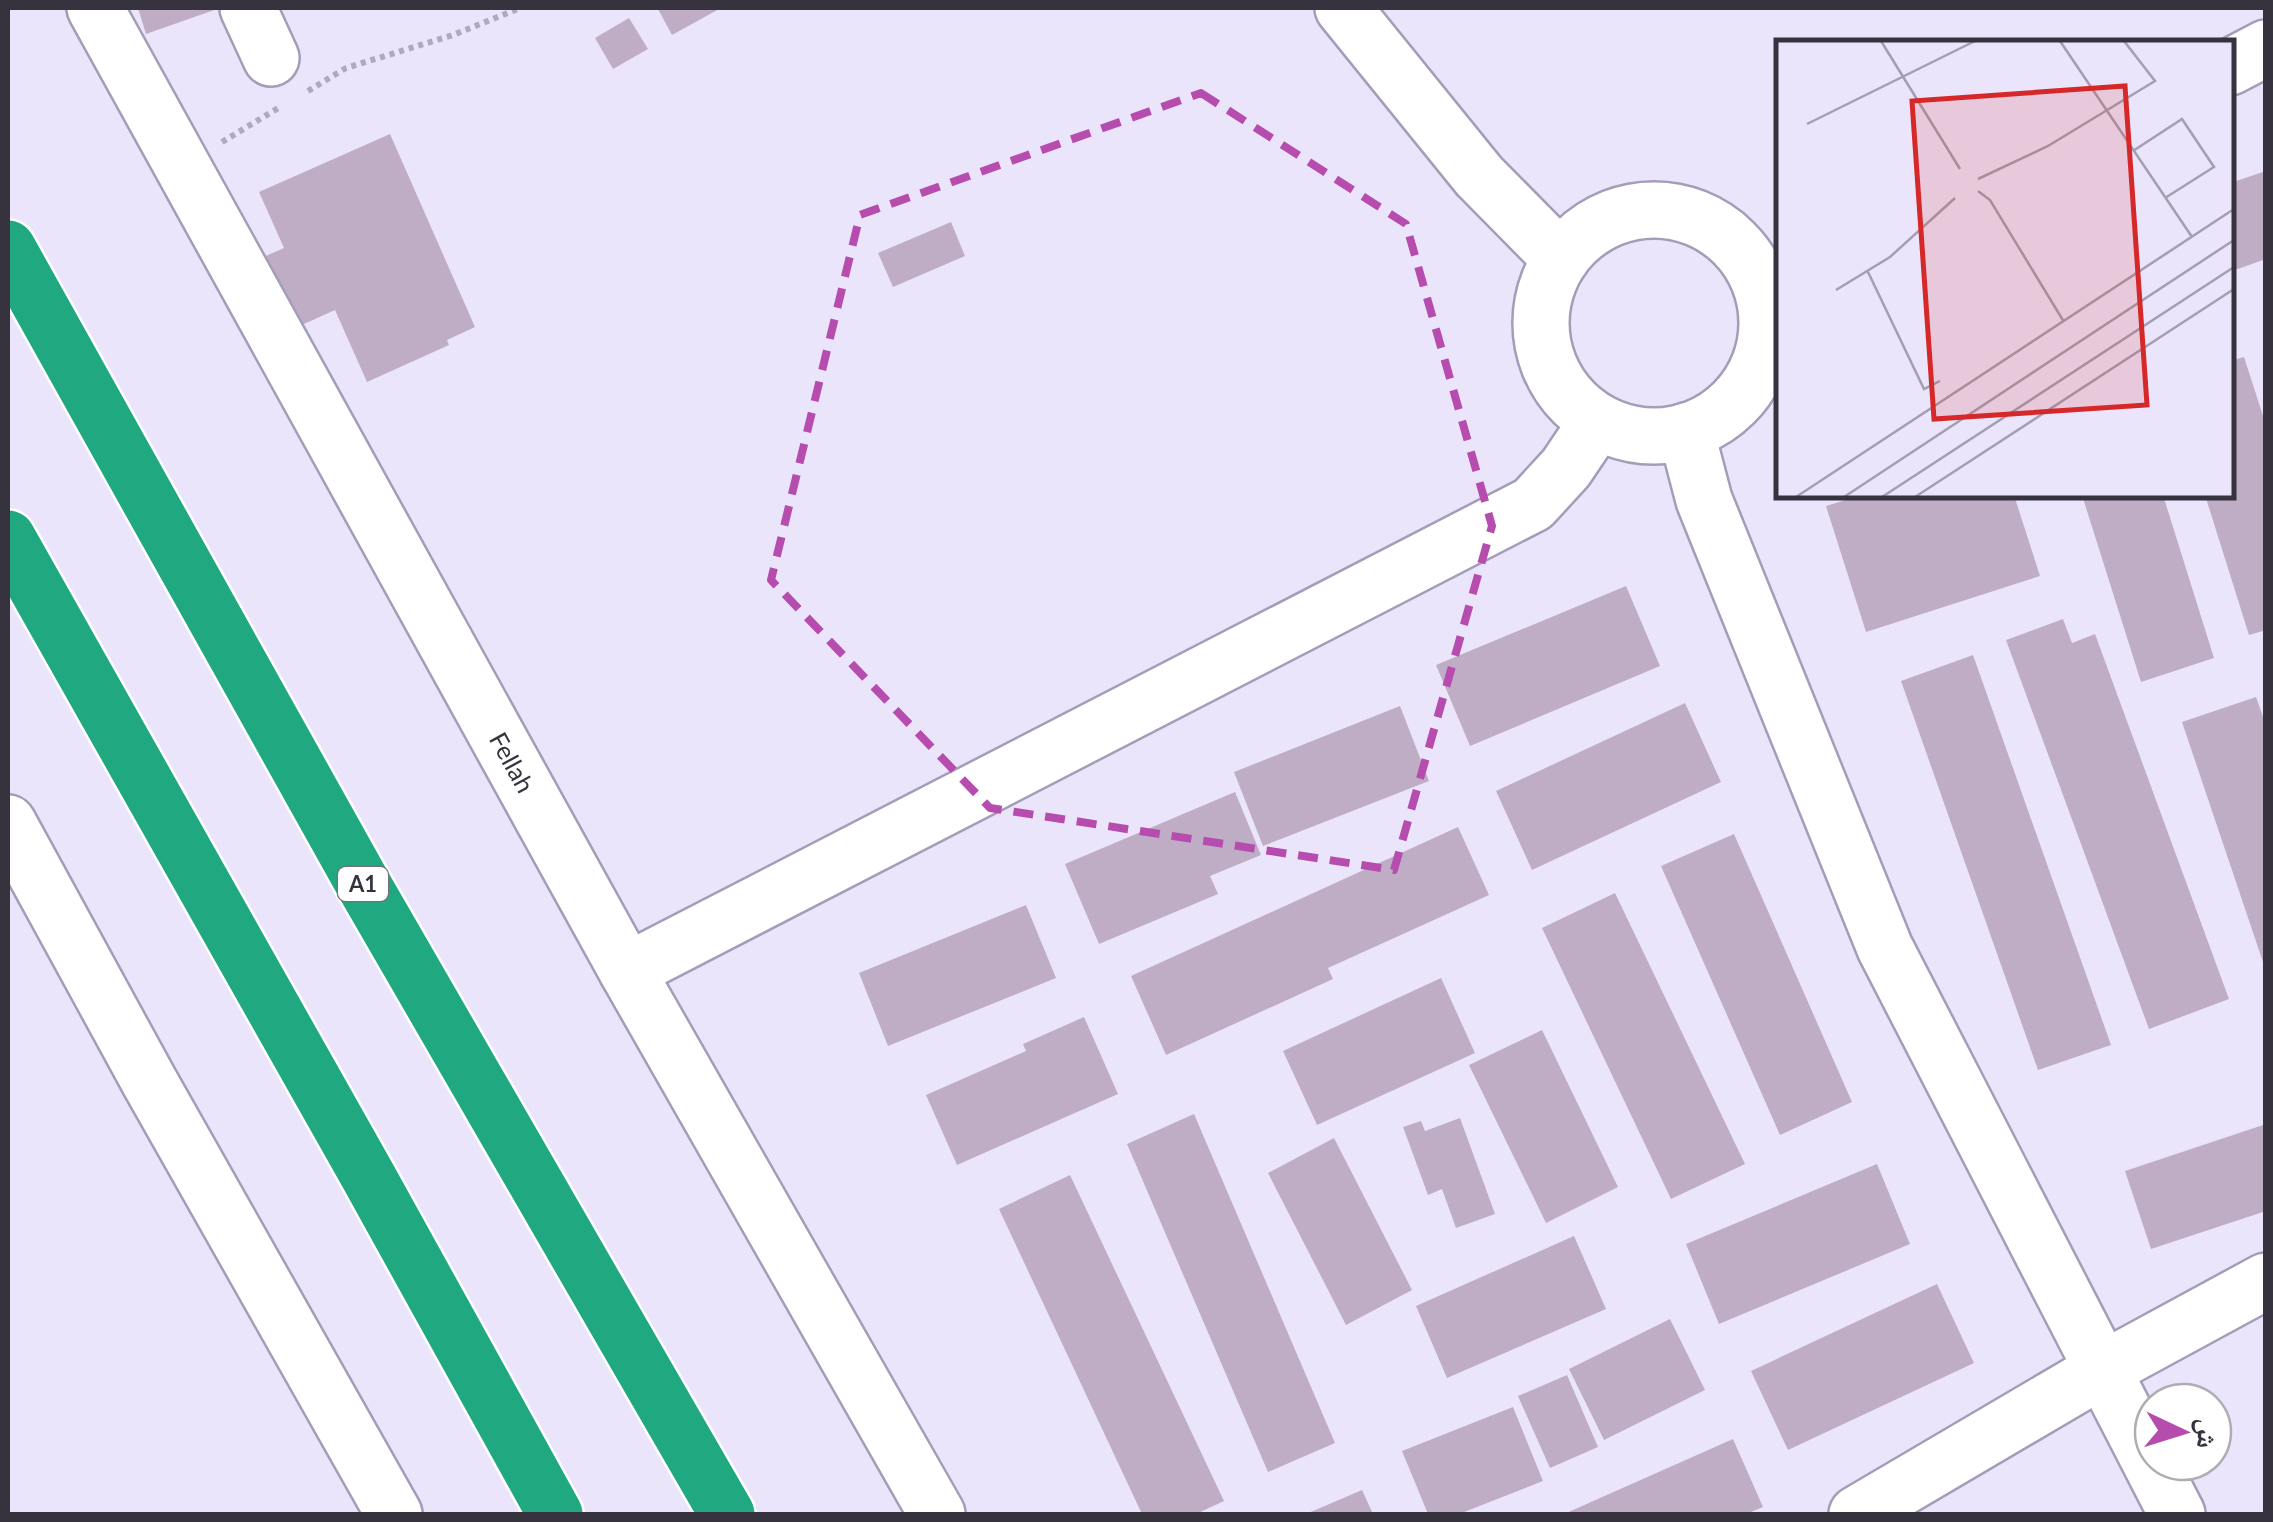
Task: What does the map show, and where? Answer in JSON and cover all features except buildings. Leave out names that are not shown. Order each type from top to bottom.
[{"type":"highway","name":"A1","points":[[8,248],[372,899],[728,1514]]},
{"type":"highway","points":[[8,538],[555,1514]]},
{"type":"street","name":"Fellah","points":[[96,8],[627,971],[937,1514]]},
{"type":"street","points":[[248,8],[283,87]]},
{"type":"street","points":[[1344,8],[1479,176],[1561,259]]},
{"type":"street","points":[[2233,65],[2266,48]]},
{"type":"street","points":[[1662,210],[1700,219],[1732,240],[1756,272],[1772,307],[1766,346],[1753,379],[1731,407],[1701,427],[1667,436],[1630,435],[1598,422],[1569,399],[1550,368],[1541,334],[1545,295],[1561,259],[1588,231],[1623,214],[1662,210]]},
{"type":"street","points":[[627,971],[1533,504],[1566,468],[1598,422]]},
{"type":"street","points":[[1686,431],[1704,500],[1885,948],[2177,1514]]},
{"type":"street","points":[[8,823],[394,1514]]},
{"type":"street","points":[[1858,1514],[2102,1370],[2266,1281]]},
{"type":"path","points":[[184,165],[283,87],[453,35],[520,8]]},
{"type":"highlighted area","points":[[1201,93],[1406,224],[1492,526],[1394,870],[990,808],[771,580],[860,215]]}]
